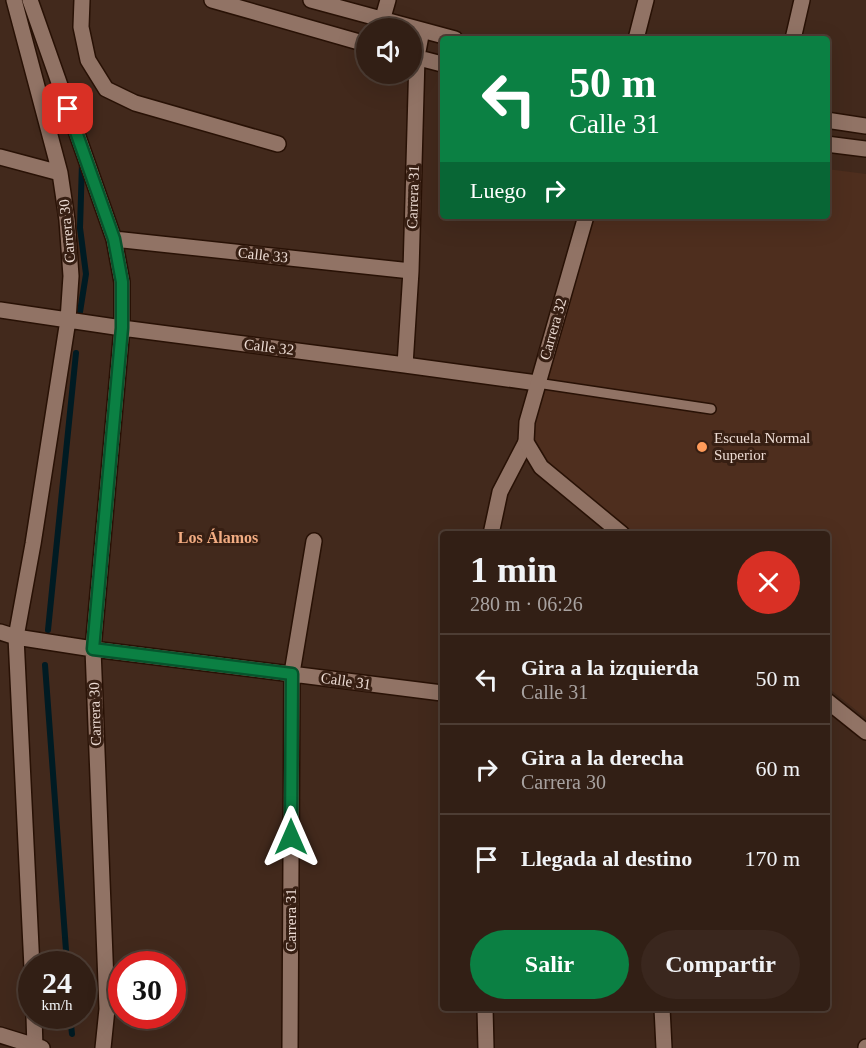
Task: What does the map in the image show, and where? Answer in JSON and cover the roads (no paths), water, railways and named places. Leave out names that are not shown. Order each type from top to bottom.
[{"type":"street","name":"Carrera 30","points":[[14,0],[60,173],[72,276],[68,320],[16,637],[31,951]]},
{"type":"street","name":"Carrera 30","points":[[30,0],[114,239],[122,282],[122,328],[93,649],[107,1009],[103,1048]]},
{"type":"street","points":[[82,0],[81,27],[88,60],[106,89],[135,103],[278,144]]},
{"type":"street","points":[[212,0],[356,41]]},
{"type":"street","points":[[311,0],[364,18]]},
{"type":"street","points":[[383,18],[388,0]]},
{"type":"street","points":[[637,36],[646,0]]},
{"type":"street","points":[[793,36],[802,0]]},
{"type":"street","points":[[422,30],[444,36]]},
{"type":"street","points":[[422,59],[440,64]]},
{"type":"street","name":"Carrera 31","points":[[405,365],[411,271],[414,84]]},
{"type":"street","points":[[830,121],[866,126]]},
{"type":"street","points":[[830,144],[866,149]]},
{"type":"street","points":[[0,157],[60,173]]},
{"type":"street","name":"Carrera 32","points":[[492,531],[501,492],[526,442],[527,422],[537,383],[585,219]]},
{"type":"street","name":"Calle 33","points":[[114,239],[411,271]]},
{"type":"street","name":"Calle 32","points":[[0,310],[537,383]]},
{"type":"street","points":[[526,442],[541,466],[618,531]]},
{"type":"street","name":"Carrera 31","points":[[290,1048],[292,674],[314,541]]},
{"type":"street","name":"Calle 31","points":[[0,632],[16,637],[93,649],[440,693]]},
{"type":"street","points":[[830,703],[866,732]]},
{"type":"street","points":[[485,1011],[486,1048]]},
{"type":"street","points":[[662,1011],[664,1048]]},
{"type":"street","points":[[0,1035],[37,1047],[35,1029]]},
{"type":"lane","points":[[537,383],[711,409]]},
{"type":"waterway","points":[[80,312],[86,274],[80,228],[82,163]]},
{"type":"waterway","points":[[48,630],[76,353]]},
{"type":"waterway","points":[[45,665],[66,951]]},
{"type":"waterway","points":[[71,1029],[72,1034]]},
{"type":"place","name":"Escuela Normal Superior","points":[[702,447]]},
{"type":"district","name":"Los Álamos","points":[[218,537]]}]
